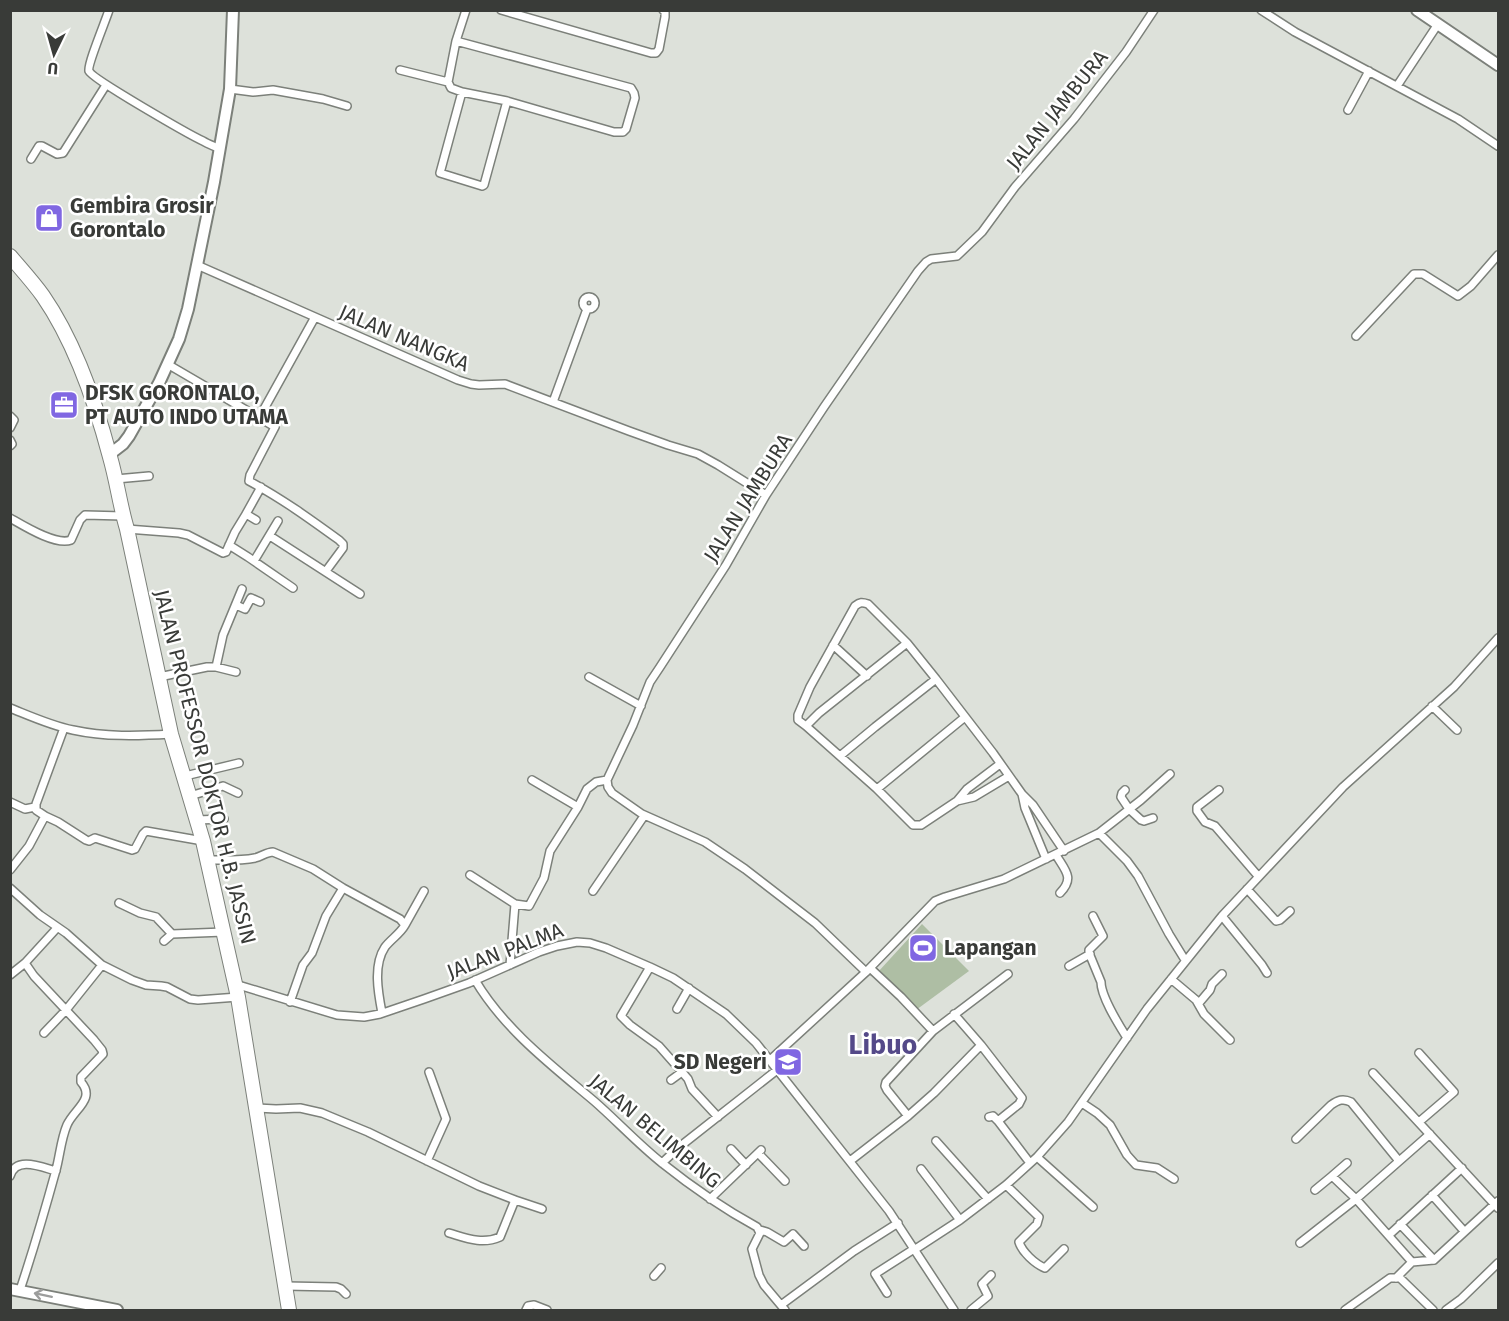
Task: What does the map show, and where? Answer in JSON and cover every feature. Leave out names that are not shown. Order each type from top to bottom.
[{"type":"highway","name":"JALAN PROFESSOR DOKTOR H.B. JASSIN","points":[[10,256],[42,296],[63,330],[80,368],[110,454],[171,734],[203,841],[224,932],[257,1108],[289,1311]]},
{"type":"street","points":[[110,10],[89,69],[91,74],[106,85],[220,149]]},
{"type":"street","points":[[110,454],[129,436],[169,364],[179,339],[197,265],[230,89],[233,10]]},
{"type":"street","points":[[456,40],[631,88],[635,98],[626,129],[619,132],[591,126],[507,101],[451,88],[448,82],[456,40],[466,10]]},
{"type":"street","points":[[506,11],[656,53],[659,49],[665,17],[663,10]]},
{"type":"street","name":"JALAN JAMBURA","points":[[607,780],[650,682],[726,565],[766,495],[918,271],[931,259],[957,256],[982,232],[1025,175],[1074,119],[1126,52],[1154,10]]},
{"type":"street","points":[[1262,10],[1295,32],[1458,119],[1498,146]]},
{"type":"street","points":[[1423,12],[1498,65]]},
{"type":"street","points":[[1397,86],[1438,24]]},
{"type":"street","points":[[400,70],[448,82]]},
{"type":"street","points":[[1348,110],[1369,71]]},
{"type":"street","points":[[31,159],[42,146],[57,154],[63,153],[106,85]]},
{"type":"street","points":[[230,89],[253,92],[273,90],[348,106]]},
{"type":"street","points":[[462,92],[440,173],[482,186],[507,101]]},
{"type":"street","points":[[1356,336],[1414,274],[1422,274],[1458,296],[1471,286],[1498,255]]},
{"type":"street","name":"JALAN NANGKA","points":[[197,265],[458,380],[479,385],[505,384],[658,442],[698,454],[766,495]]},
{"type":"street","points":[[553,402],[587,309]]},
{"type":"street","points":[[264,410],[315,317]]},
{"type":"street","points":[[169,364],[275,427],[249,481],[343,544],[343,548],[326,571]]},
{"type":"street","points":[[10,416],[14,420],[10,428]]},
{"type":"street","points":[[10,440],[10,446]]},
{"type":"street","points":[[116,479],[149,476]]},
{"type":"street","points":[[10,518],[64,542],[71,540],[83,516],[89,515],[188,535],[223,553],[226,552],[261,487]]},
{"type":"street","points":[[246,514],[255,520]]},
{"type":"street","points":[[254,561],[278,521]]},
{"type":"street","points":[[270,536],[360,594]]},
{"type":"street","points":[[229,545],[293,588]]},
{"type":"street","points":[[216,667],[223,635],[242,589]]},
{"type":"street","points":[[236,605],[245,609],[251,598],[260,602]]},
{"type":"street","points":[[1000,764],[967,789],[957,801],[921,825],[913,825],[877,789],[798,720],[810,687],[855,606],[861,602],[868,604],[907,643],[965,717],[1009,776],[1022,794],[1033,805],[1064,851]]},
{"type":"street","points":[[887,1293],[875,1274],[960,1220],[1006,1185],[1030,1163],[1068,1122],[1185,960],[1222,916],[1343,787],[1454,687],[1498,638]]},
{"type":"street","points":[[806,726],[907,643]]},
{"type":"street","points":[[833,645],[867,676]]},
{"type":"street","points":[[159,676],[207,667],[236,672]]},
{"type":"street","points":[[589,677],[641,706]]},
{"type":"street","points":[[840,756],[936,679]]},
{"type":"street","points":[[1432,706],[1457,730]]},
{"type":"street","points":[[10,708],[81,732],[124,736],[171,734]]},
{"type":"street","points":[[877,789],[965,717]]},
{"type":"street","points":[[35,807],[64,728]]},
{"type":"street","points":[[185,776],[239,763]]},
{"type":"street","points":[[988,773],[995,784]]},
{"type":"street","points":[[770,1060],[868,970],[935,901],[1004,879],[1100,833],[1170,774]]},
{"type":"street","points":[[957,801],[974,797],[1009,776]]},
{"type":"street","points":[[532,780],[578,807]]},
{"type":"street","points":[[470,875],[515,904],[527,906],[532,902],[544,878],[550,851],[590,786],[607,780],[608,787],[616,797],[644,816],[705,842],[731,858],[815,923],[901,997],[933,1031]]},
{"type":"street","points":[[190,796],[223,786],[238,793]]},
{"type":"street","points":[[1125,790],[1121,797],[1129,809],[1141,820],[1153,818]]},
{"type":"street","points":[[1219,790],[1197,807],[1197,811],[1205,822],[1215,826],[1258,876]]},
{"type":"street","points":[[1022,794],[1025,808],[1046,859]]},
{"type":"street","points":[[10,802],[26,808],[35,807]]},
{"type":"street","points":[[35,807],[45,816],[86,840],[95,838],[132,850],[135,849],[142,834],[146,831],[203,841]]},
{"type":"street","points":[[10,870],[29,846],[45,816]]},
{"type":"street","points":[[593,891],[644,816]]},
{"type":"street","points":[[197,820],[224,819]]},
{"type":"street","points":[[1100,833],[1138,876],[1185,960]]},
{"type":"street","points":[[207,860],[256,858],[273,852],[313,869],[400,919],[405,926]]},
{"type":"street","points":[[1056,855],[1068,879],[1068,884],[1060,894]]},
{"type":"street","points":[[10,888],[102,965],[138,983],[146,986],[167,987],[190,999],[208,1000],[236,990]]},
{"type":"street","points":[[290,1002],[303,964],[312,953],[327,916],[343,888]]},
{"type":"street","points":[[1247,889],[1276,921],[1290,911]]},
{"type":"street","points":[[382,1013],[378,962],[387,945],[405,926],[424,891]]},
{"type":"street","points":[[119,903],[140,913],[156,917],[172,934]]},
{"type":"street","points":[[510,965],[515,904]]},
{"type":"street","points":[[1093,916],[1103,936],[1089,950],[1090,954],[1104,995],[1127,1038]]},
{"type":"street","points":[[1222,916],[1267,973]]},
{"type":"street","points":[[10,975],[25,963],[57,928]]},
{"type":"street","points":[[164,941],[172,934],[224,932]]},
{"type":"street","name":"JALAN PALMA","points":[[236,990],[337,1015],[364,1017],[382,1013],[475,980],[539,952],[578,942],[606,948],[650,966],[689,988],[726,1014],[756,1043],[898,1223],[954,1311]]},
{"type":"street","points":[[1069,966],[1090,954]]},
{"type":"street","points":[[25,963],[34,976],[94,1040],[103,1054],[81,1077],[87,1095],[67,1126],[56,1171],[15,1289],[117,1311]]},
{"type":"street","points":[[44,1033],[66,1010],[102,965]]},
{"type":"street","points":[[650,966],[621,1016],[659,1046],[688,1079],[692,1089],[718,1117]]},
{"type":"street","points":[[908,1116],[887,1090],[886,1082],[933,1031],[1008,974]]},
{"type":"street","points":[[1199,1003],[1222,974]]},
{"type":"street","points":[[1171,979],[1199,1003],[1204,1014],[1230,1040]]},
{"type":"street","name":"JALAN BELIMBING","points":[[475,980],[484,996],[503,1020],[662,1163],[710,1199],[760,1230],[784,1242],[793,1234],[804,1246]]},
{"type":"street","points":[[677,1009],[689,988]]},
{"type":"street","points":[[954,1014],[1022,1098],[1019,1104],[998,1121]]},
{"type":"street","points":[[850,1161],[934,1093],[981,1045]]},
{"type":"street","points":[[1419,1053],[1454,1092],[1419,1122]]},
{"type":"street","points":[[662,1163],[777,1070]]},
{"type":"street","points":[[427,1161],[446,1120],[429,1072]]},
{"type":"street","points":[[671,1080],[682,1072]]},
{"type":"street","points":[[1373,1073],[1497,1204],[1434,1260],[1413,1262],[1396,1278]]},
{"type":"street","points":[[1296,1139],[1331,1105],[1344,1100],[1351,1102],[1399,1161]]},
{"type":"street","points":[[1082,1103],[1110,1125],[1127,1155],[1137,1165],[1156,1168],[1174,1179]]},
{"type":"street","points":[[257,1108],[300,1108],[322,1113],[368,1132],[479,1186],[542,1209]]},
{"type":"street","points":[[989,1117],[993,1116],[998,1121],[1030,1163]]},
{"type":"street","points":[[1300,1243],[1356,1199],[1430,1134]]},
{"type":"street","points":[[936,1141],[988,1199]]},
{"type":"street","points":[[731,1149],[746,1165]]},
{"type":"street","points":[[710,1199],[760,1152],[784,1181]]},
{"type":"street","points":[[1036,1156],[1093,1208]]},
{"type":"street","points":[[1315,1190],[1347,1163]]},
{"type":"street","points":[[10,1176],[14,1168],[20,1164],[56,1171]]},
{"type":"street","points":[[1389,1235],[1462,1168]]},
{"type":"street","points":[[921,1169],[960,1220]]},
{"type":"street","points":[[1332,1176],[1413,1262]]},
{"type":"street","points":[[1006,1185],[1039,1217],[1037,1224],[1019,1242],[1020,1246],[1036,1263],[1045,1268],[1064,1249]]},
{"type":"street","points":[[1432,1195],[1464,1231]]},
{"type":"street","points":[[449,1233],[479,1241],[490,1241],[500,1237],[515,1200]]},
{"type":"street","points":[[760,1230],[753,1244],[752,1253],[764,1285],[783,1308],[854,1251],[898,1223]]},
{"type":"street","points":[[1400,1224],[1434,1260]]},
{"type":"street","points":[[1446,1311],[1498,1263]]},
{"type":"street","points":[[654,1276],[661,1268]]},
{"type":"street","points":[[970,1311],[988,1296],[982,1284],[991,1275]]},
{"type":"street","points":[[1346,1311],[1390,1278],[1400,1278],[1433,1311]]},
{"type":"street","points":[[286,1286],[336,1287],[346,1294]]},
{"type":"street","points":[[526,1311],[531,1305],[547,1311]]},
{"type":"green space","name":"Lapangan","points":[[922,924],[969,971],[916,1010],[878,972]]},
{"type":"place","name":"Gembira Grosir Gorontalo","points":[[49,218]]},
{"type":"place","name":"DFSK GORONTALO, PT AUTO INDO UTAMA","points":[[64,405]]},
{"type":"place","name":"Lapangan","points":[[923,948]]},
{"type":"place","name":"SD Negeri","points":[[788,1062]]},
{"type":"district","name":"Libuo","points":[[883,1045]]}]
